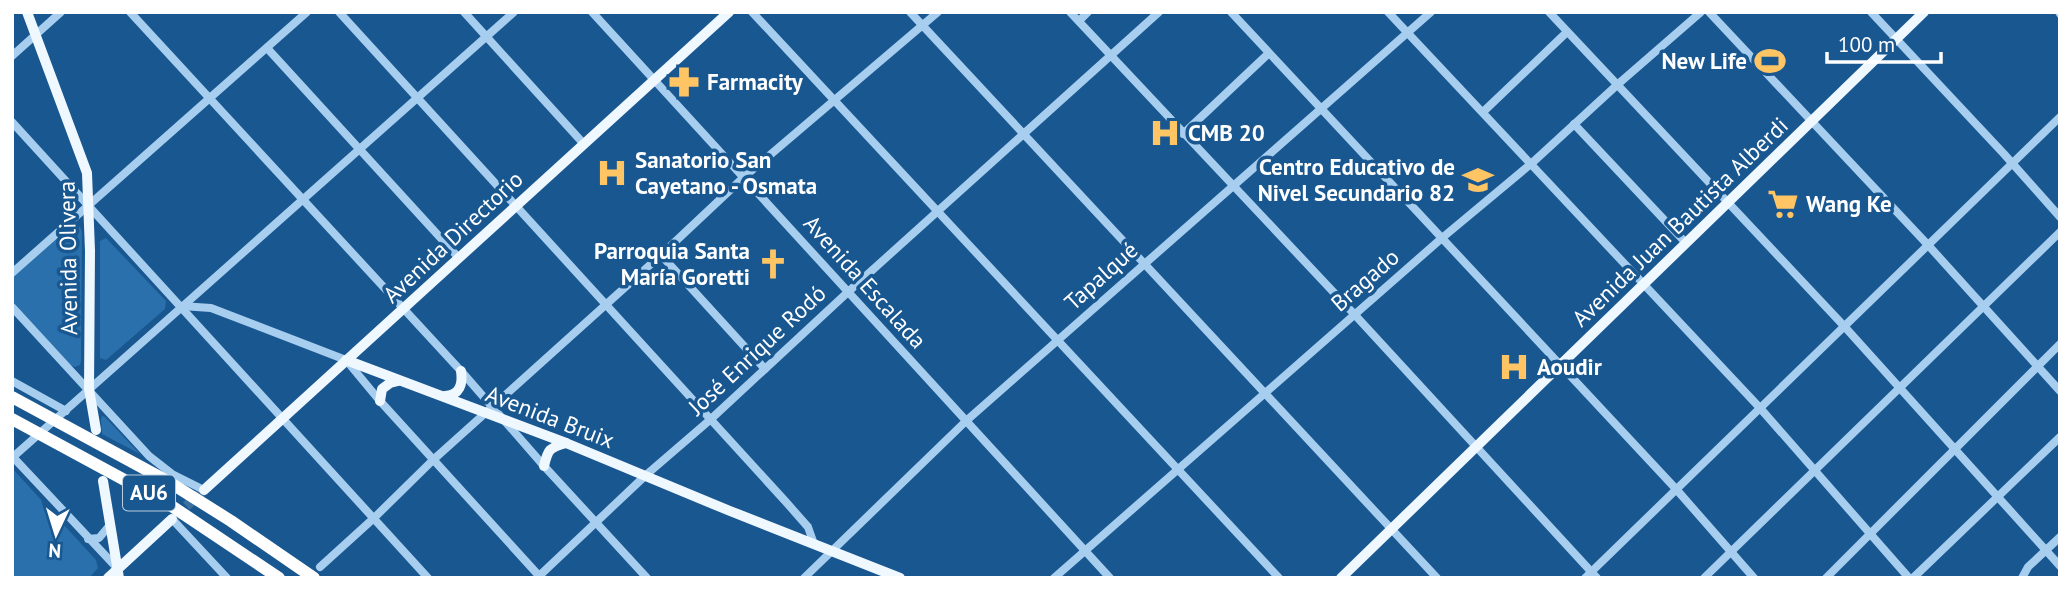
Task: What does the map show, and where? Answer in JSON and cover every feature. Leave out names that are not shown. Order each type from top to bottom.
[{"type":"highway","name":"AU6","points":[[12,397],[169,482],[317,572]]},
{"type":"highway","name":"AU6","points":[[12,419],[167,503],[279,578]]},
{"type":"main road","name":"Avenida Olivera","points":[[26,12],[87,173],[90,251],[89,389],[96,429]]},
{"type":"main road","name":"Avenida Directorio","points":[[204,490],[729,12]]},
{"type":"main road","name":"Avenida Juan Bautista Alberdi","points":[[1341,578],[1924,12]]},
{"type":"main road","name":"Avenida Bruix","points":[[346,360],[398,381],[490,409],[503,418],[832,551],[873,573],[900,578]]},
{"type":"main road","points":[[438,394],[452,396],[458,391],[463,379],[461,371]]},
{"type":"main road","points":[[380,401],[383,389],[398,381]]},
{"type":"main road","points":[[544,466],[551,448],[566,443]]},
{"type":"main road","points":[[103,481],[119,573]]},
{"type":"main road","points":[[108,578],[119,573],[172,519]]},
{"type":"street","points":[[12,56],[61,12]]},
{"type":"street","points":[[130,12],[461,371],[490,409]]},
{"type":"street","points":[[12,273],[307,12]]},
{"type":"street","points":[[339,12],[808,527],[814,544]]},
{"type":"street","points":[[464,12],[583,144]]},
{"type":"street","points":[[119,573],[12,457],[514,12]]},
{"type":"street","name":"Avenida Escalada","points":[[592,12],[1110,578]]},
{"type":"street","points":[[752,12],[1279,578]]},
{"type":"street","points":[[911,12],[1437,578]]},
{"type":"street","points":[[317,572],[433,460],[744,177],[938,12]]},
{"type":"street","points":[[1070,12],[1477,446],[1591,576],[1676,489],[2060,117]]},
{"type":"street","points":[[1079,21],[1088,12]]},
{"type":"street","name":"José Enrique Rodó","points":[[539,577],[646,475],[1159,12]]},
{"type":"street","points":[[1231,12],[1676,489],[1755,578]]},
{"type":"street","points":[[1388,12],[1760,408],[1911,578],[2060,437]]},
{"type":"street","name":"Tapalqué","points":[[804,578],[966,421],[1431,12]]},
{"type":"street","points":[[1549,12],[1844,326],[2060,566]]},
{"type":"street","name":"Bragado","points":[[1054,578],[1702,12]]},
{"type":"street","points":[[1709,12],[1928,244],[2060,391]]},
{"type":"street","points":[[1871,12],[2060,217]]},
{"type":"street","points":[[1483,112],[1567,32]]},
{"type":"street","points":[[267,48],[458,257]]},
{"type":"street","points":[[1183,134],[1269,53]]},
{"type":"street","points":[[12,122],[428,578]]},
{"type":"street","points":[[1574,124],[1686,243]]},
{"type":"street","points":[[1703,578],[2060,232]]},
{"type":"street","points":[[661,255],[765,369]]},
{"type":"street","name":"Avenida Bruix","points":[[181,306],[211,307],[346,360]]},
{"type":"street","points":[[12,307],[149,456],[172,474],[204,490]]},
{"type":"street","points":[[1826,578],[2060,344]]},
{"type":"street","points":[[346,360],[539,577]]},
{"type":"street","points":[[12,381],[66,411]]},
{"type":"street","points":[[503,418],[647,578]]},
{"type":"street","points":[[172,519],[227,578]]},
{"type":"street","points":[[88,539],[99,538],[110,525]]},
{"type":"street","points":[[2022,578],[2028,567],[2060,537]]},
{"type":"shaded area","points":[[76,225],[82,232],[81,361],[80,365],[75,367],[70,365],[12,302],[12,278],[71,226]]},
{"type":"shaded area","points":[[106,238],[166,301],[165,309],[106,360],[100,358],[100,241]]},
{"type":"shaded area","points":[[102,416],[105,417],[140,454],[102,434]]},
{"type":"shaded area","points":[[12,468],[96,560],[98,568],[89,578],[12,578]]},
{"type":"tunnel","points":[[175,516],[204,490]]},
{"type":"place","name":"New Life","points":[[1770,61]]},
{"type":"place","name":"Farmacity","points":[[684,82]]},
{"type":"place","name":"CMB 20","points":[[1165,133]]},
{"type":"place","name":"Sanatorio San Cayetano - Osmata","points":[[612,173]]},
{"type":"place","name":"Centro Educativo de Nivel Secundario 82","points":[[1478,180]]},
{"type":"place","name":"Wang Ke","points":[[1783,204]]},
{"type":"place","name":"Parroquia Santa María Goretti","points":[[773,264]]},
{"type":"place","name":"Aoudir","points":[[1514,367]]}]
